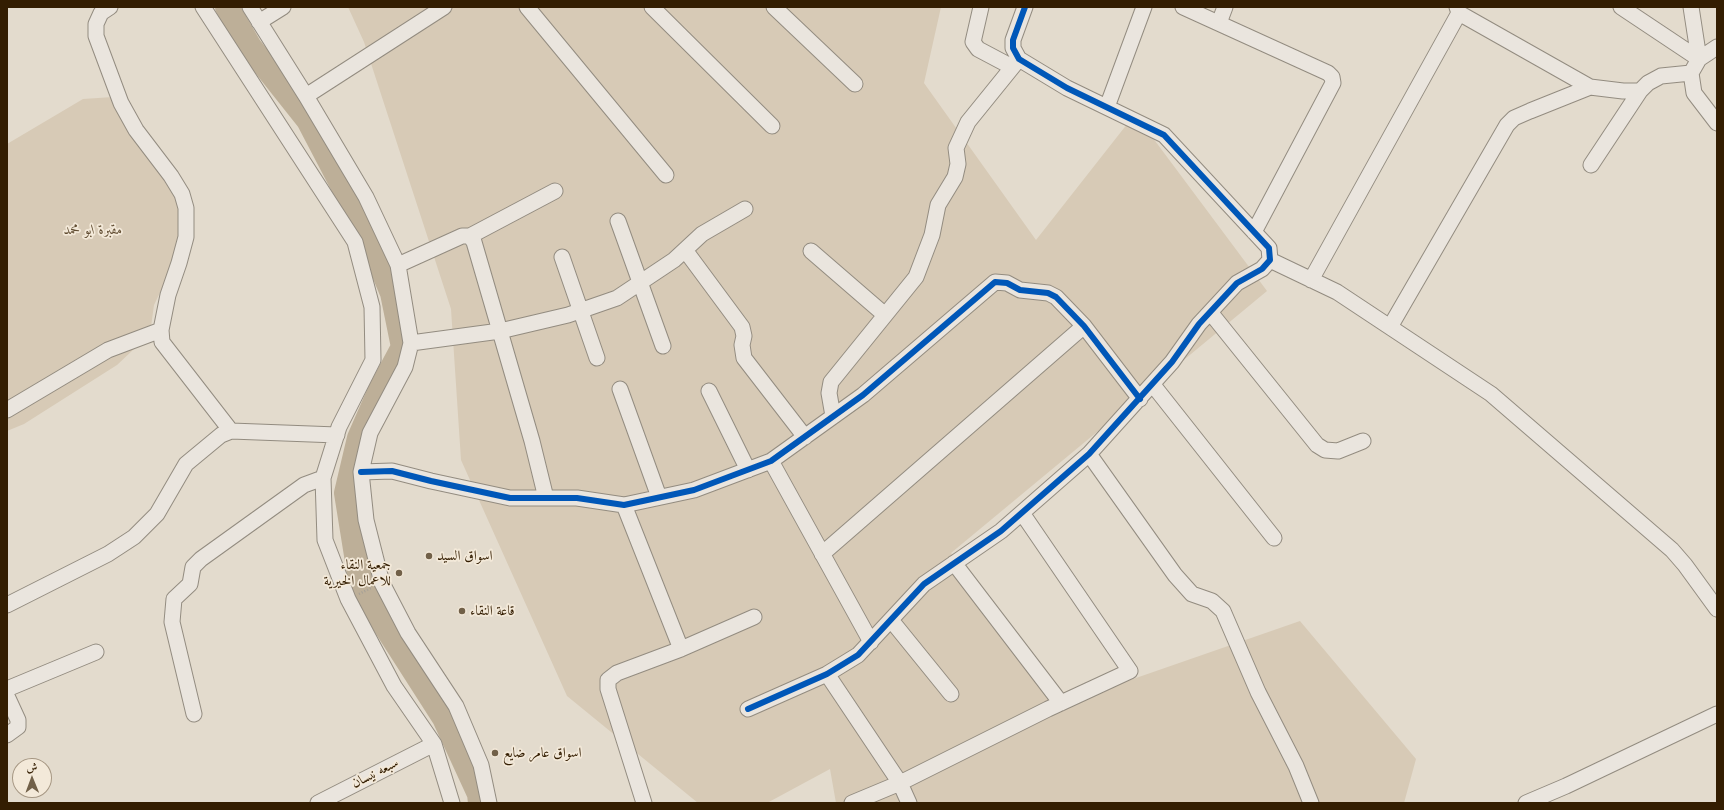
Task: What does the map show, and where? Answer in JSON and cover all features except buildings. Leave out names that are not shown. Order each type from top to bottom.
[{"type":"street","points":[[110,7],[101,13],[96,24],[96,36],[121,103],[136,130],[171,176],[182,194],[186,208],[186,237],[168,295],[161,330],[162,342],[231,431]]},
{"type":"street","points":[[203,7],[355,242],[372,308],[373,360],[339,427],[323,478],[325,540],[348,599],[394,686],[434,744],[452,803]]},
{"type":"street","points":[[250,7],[306,96],[366,198],[398,265],[411,343],[405,367],[370,434],[361,472],[366,520],[382,583],[408,633],[456,706],[481,765],[489,803]]},
{"type":"street","points":[[259,22],[283,7]]},
{"type":"street","points":[[306,96],[444,7]]},
{"type":"street","points":[[527,7],[666,176]]},
{"type":"street","points":[[652,7],[772,126]]},
{"type":"street","points":[[774,7],[855,84]]},
{"type":"street","points":[[748,709],[827,674],[858,655],[924,584],[1001,531],[1089,454],[1153,384],[1172,362],[1199,324],[1237,283],[1262,269],[1270,260],[1269,248],[1164,135],[1016,63],[978,49],[973,42],[981,7]]},
{"type":"street","points":[[1016,63],[1013,40],[1025,7]]},
{"type":"street","points":[[1107,107],[1144,7]]},
{"type":"street","points":[[1183,7],[1328,73],[1332,77],[1333,82],[1254,232]]},
{"type":"street","points":[[1219,23],[1225,7]]},
{"type":"street","points":[[1621,7],[1698,59]]},
{"type":"street","points":[[1691,7],[1698,59]]},
{"type":"street","points":[[1311,280],[1458,10],[1590,87],[1623,91],[1640,91]]},
{"type":"street","points":[[1717,47],[1698,59],[1691,73],[1694,93],[1717,123]]},
{"type":"street","points":[[833,416],[829,393],[830,382],[916,277],[932,235],[938,204],[955,177],[958,164],[956,148],[968,122],[1016,63]]},
{"type":"street","points":[[1591,165],[1640,91],[1648,83],[1661,76],[1691,73]]},
{"type":"street","points":[[1390,327],[1507,125],[1514,118],[1590,87]]},
{"type":"street","points":[[398,265],[462,236],[470,236],[555,191]]},
{"type":"street","points":[[411,343],[500,331],[580,311],[617,298],[674,260],[702,234],[745,209]]},
{"type":"street","points":[[618,221],[663,346]]},
{"type":"street","points":[[470,236],[474,242],[532,441],[546,498]]},
{"type":"street","points":[[685,250],[742,327],[744,336],[742,345],[744,358],[805,437]]},
{"type":"street","points":[[811,251],[885,315]]},
{"type":"street","points":[[562,257],[597,358]]},
{"type":"street","points":[[1270,260],[1337,292],[1491,394],[1672,550],[1717,608]]},
{"type":"street","points":[[361,472],[392,471],[431,482],[510,498],[577,498],[624,505],[694,490],[770,461],[805,437],[863,395],[994,282],[1007,283],[1020,290],[1048,293],[1056,297],[1084,326],[1140,399]]},
{"type":"street","points":[[1210,312],[1317,445],[1325,450],[1338,451],[1363,441]]},
{"type":"street","points":[[822,554],[1084,326]]},
{"type":"street","points":[[7,410],[108,350],[161,330]]},
{"type":"street","points":[[1153,384],[1274,538]]},
{"type":"street","points":[[620,389],[659,497]]},
{"type":"street","points":[[709,391],[748,470]]},
{"type":"street","points":[[7,605],[108,554],[134,537],[157,514],[186,464],[221,435],[231,431],[337,434]]},
{"type":"street","points":[[1089,454],[1175,575],[1192,594],[1212,601],[1223,611],[1258,692],[1296,766],[1311,803]]},
{"type":"street","points":[[770,461],[871,642]]},
{"type":"street","points":[[194,714],[172,622],[174,599],[190,584],[193,567],[201,558],[304,485],[323,478]]},
{"type":"street","points":[[624,505],[681,649]]},
{"type":"street","points":[[852,803],[900,783],[1130,671],[1022,513]]},
{"type":"street","points":[[954,563],[1060,704]]},
{"type":"street","points":[[644,803],[608,688],[608,680],[617,673],[681,649],[754,617]]},
{"type":"street","points":[[891,620],[952,694]]},
{"type":"street","points":[[7,689],[96,652]]},
{"type":"street","points":[[827,674],[900,783],[909,803]]},
{"type":"street","points":[[7,696],[18,720],[18,727],[7,735]]},
{"type":"street","points":[[1526,803],[1566,786],[1717,714]]},
{"type":"street","name":"سبعه نيسان","points":[[327,801],[434,744]]},
{"type":"path","points":[[348,599],[382,583]]},
{"type":"green space","points":[[348,7],[941,7],[924,83],[1036,240],[1135,114],[1267,291],[951,553],[1064,703],[1300,621],[1416,759],[1404,803],[836,803],[830,769],[767,803],[698,803],[567,696],[461,460],[451,309],[364,42]]},
{"type":"green space","name":"مقبرة ابو محمد","points":[[113,97],[178,203],[181,249],[154,305],[150,334],[117,365],[24,424],[7,431],[7,144],[83,99]]},
{"type":"waterway","points":[[227,7],[250,47],[308,120],[366,231],[392,293],[403,347],[380,390],[359,438],[346,493],[360,580],[380,618],[444,718],[479,794],[480,803]]},
{"type":"cycle path","points":[[748,709],[827,674],[858,655],[924,584],[1001,531],[1089,454],[1172,362],[1199,324],[1237,283],[1262,269],[1270,260],[1269,248],[1164,135],[1067,88],[1019,59],[1013,48],[1013,40],[1025,7]]},
{"type":"cycle path","points":[[361,472],[392,471],[510,498],[577,498],[624,505],[694,490],[771,461],[863,395],[995,282],[1007,283],[1020,290],[1048,293],[1056,297],[1084,326],[1140,399]]},
{"type":"place","name":"اسواق السيد","points":[[429,556]]},
{"type":"place","name":"جمعية النقاء للاعمال الخيرية","points":[[399,573]]},
{"type":"place","name":"قاعة النقاء","points":[[462,611]]},
{"type":"place","name":"اسواق عامر ضايع","points":[[495,753]]}]
